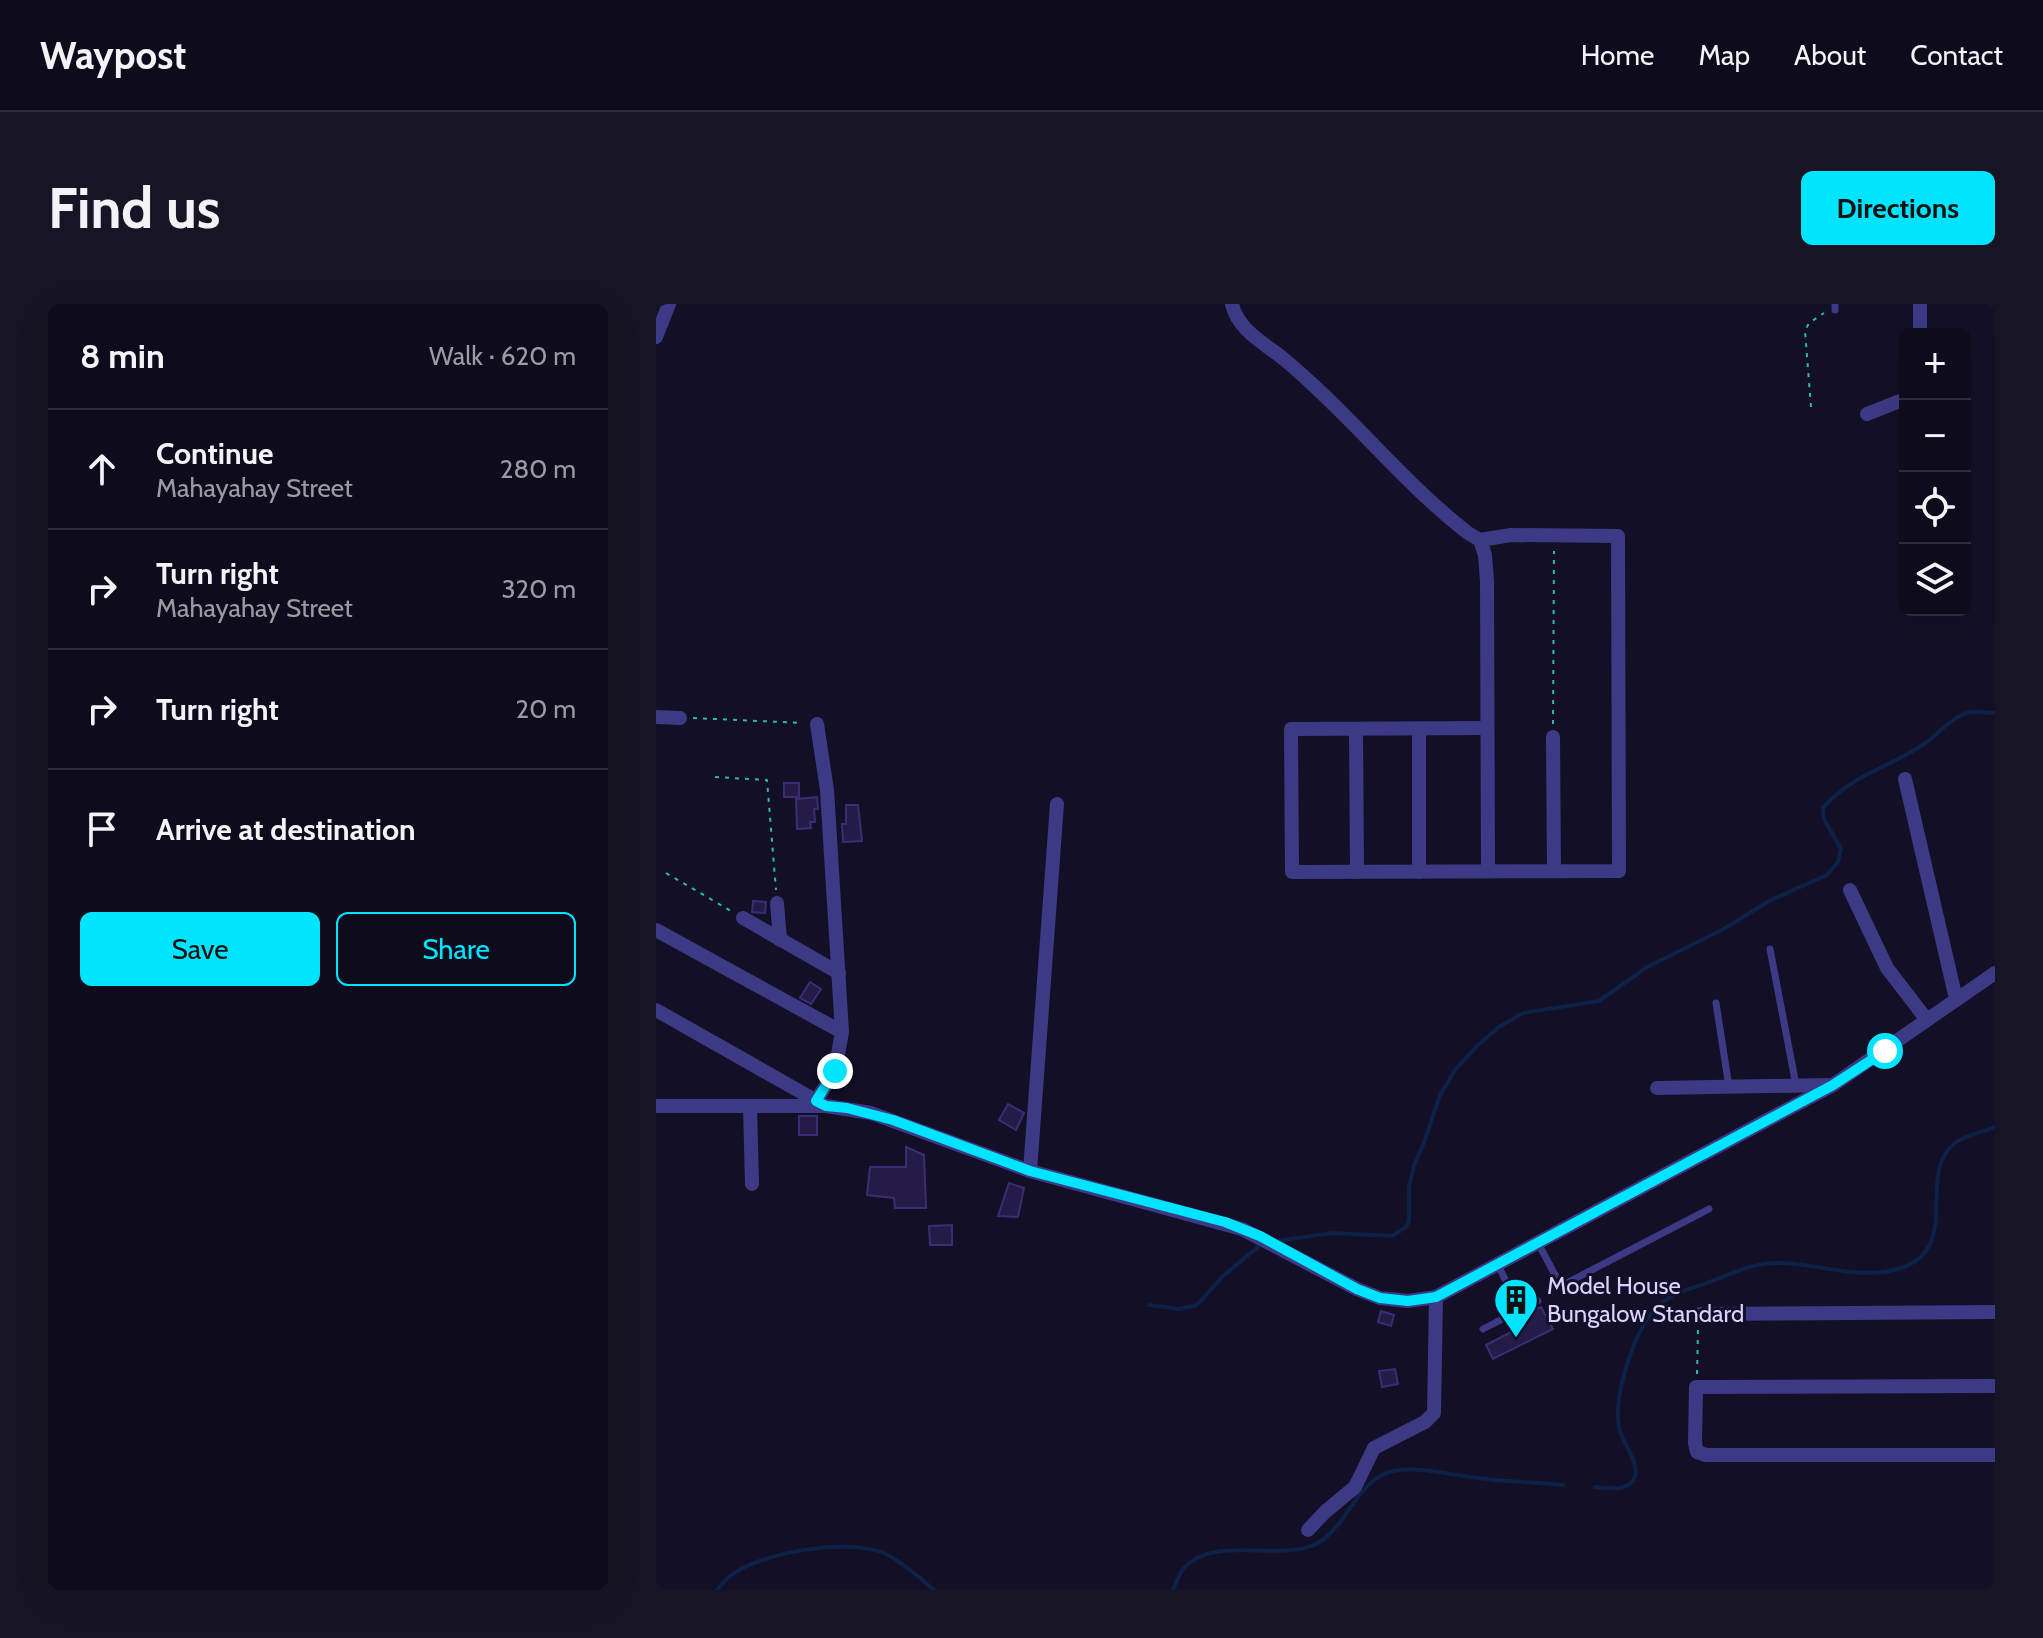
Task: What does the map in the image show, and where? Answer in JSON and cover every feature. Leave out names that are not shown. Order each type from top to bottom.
[{"type":"street","points":[[656,337],[669,304]]},
{"type":"street","points":[[1232,304],[1239,322],[1250,333],[1287,361],[1456,524],[1480,540],[1511,535],[1618,536],[1619,871],[1292,872],[1291,729],[1487,728]]},
{"type":"street","points":[[1920,304],[1920,328]]},
{"type":"street","points":[[1867,414],[1902,400]]},
{"type":"street","points":[[1480,540],[1486,566],[1488,871]]},
{"type":"street","points":[[656,717],[680,718]]},
{"type":"street","points":[[817,724],[825,767],[842,1032],[835,1071],[821,1104]]},
{"type":"street","points":[[1356,729],[1357,872]]},
{"type":"street","points":[[1419,729],[1419,872]]},
{"type":"street","points":[[1553,737],[1554,871]]},
{"type":"street","points":[[1905,779],[1956,999]]},
{"type":"street","points":[[1030,1171],[1057,804]]},
{"type":"street","points":[[1850,890],[1887,968],[1927,1020]]},
{"type":"street","points":[[777,903],[780,940]]},
{"type":"street","points":[[743,918],[839,973]]},
{"type":"street","points":[[656,930],[842,1032]]},
{"type":"street","points":[[656,1106],[821,1104],[847,1108],[893,1120],[1030,1171],[1233,1225],[1260,1236],[1357,1289],[1380,1298],[1408,1301],[1436,1297],[1833,1085],[1995,973]]},
{"type":"street","points":[[656,1010],[821,1104]]},
{"type":"street","points":[[1657,1088],[1833,1085]]},
{"type":"street","points":[[750,1107],[752,1184]]},
{"type":"street","points":[[1308,1530],[1355,1487],[1374,1448],[1425,1422],[1434,1413],[1436,1297]]},
{"type":"street","points":[[1700,1314],[1995,1312]]},
{"type":"street","points":[[1995,1386],[1696,1387],[1695,1448],[1701,1454],[1995,1455]]},
{"type":"lane","points":[[1770,949],[1796,1085]]},
{"type":"lane","points":[[1716,1003],[1729,1087]]},
{"type":"lane","points":[[1538,1243],[1561,1286],[1709,1209]]},
{"type":"lane","points":[[1498,1265],[1520,1310]]},
{"type":"lane","points":[[1483,1329],[1538,1301]]},
{"type":"path","points":[[1811,407],[1805,331],[1815,318],[1835,307]]},
{"type":"path","points":[[1553,737],[1555,535]]},
{"type":"path","points":[[680,718],[817,724]]},
{"type":"path","points":[[715,777],[767,780],[777,903]]},
{"type":"path","points":[[666,873],[743,918]]},
{"type":"path","points":[[1696,1387],[1700,1314]]},
{"type":"building","points":[[784,783],[799,783],[799,797],[784,797]]},
{"type":"building","points":[[817,797],[815,822],[810,822],[811,828],[797,829],[796,799]]},
{"type":"building","points":[[846,805],[858,805],[862,841],[843,842],[842,824],[846,824]]},
{"type":"building","points":[[753,901],[766,902],[765,913],[752,912]]},
{"type":"building","points":[[810,982],[821,989],[811,1004],[800,998]]},
{"type":"building","points":[[1008,1104],[1024,1113],[1016,1130],[999,1120]]},
{"type":"building","points":[[799,1116],[817,1116],[817,1135],[799,1135]]},
{"type":"building","points":[[906,1147],[924,1155],[926,1208],[895,1208],[894,1198],[867,1195],[870,1167],[906,1167]]},
{"type":"building","points":[[1009,1183],[1024,1188],[1018,1217],[998,1216]]},
{"type":"building","points":[[952,1225],[952,1245],[930,1245],[929,1226]]},
{"type":"building","points":[[1541,1307],[1553,1329],[1493,1359],[1486,1345],[1521,1327],[1517,1319]]},
{"type":"building","points":[[1381,1311],[1394,1315],[1391,1326],[1378,1322]]},
{"type":"building","points":[[1395,1369],[1398,1384],[1382,1387],[1379,1371]]},
{"type":"waterway","points":[[1276,1241],[1333,1233],[1392,1236],[1405,1228],[1409,1221],[1409,1187],[1414,1165],[1440,1095],[1455,1070],[1477,1046],[1499,1027],[1523,1013],[1599,1001],[1647,967],[1722,930],[1769,901],[1827,875],[1838,862],[1841,849],[1824,819],[1823,808],[1834,796],[1858,779],[1924,744],[1958,717],[1971,712],[1995,713]]},
{"type":"waterway","points":[[1595,1487],[1622,1488],[1634,1479],[1633,1460],[1619,1427],[1619,1400],[1626,1367],[1638,1336],[1657,1307],[1683,1291],[1760,1265],[1795,1264],[1872,1273],[1901,1268],[1919,1258],[1930,1244],[1935,1227],[1938,1173],[1944,1156],[1959,1140],[1995,1127]]},
{"type":"waterway","points":[[1149,1305],[1179,1309],[1197,1305],[1223,1276],[1258,1247]]},
{"type":"waterway","points":[[1173,1590],[1184,1568],[1196,1558],[1211,1553],[1228,1550],[1282,1551],[1314,1545],[1335,1528],[1370,1484],[1393,1471],[1425,1470],[1563,1485]]},
{"type":"waterway","points":[[717,1590],[730,1576],[762,1560],[828,1547],[884,1553],[934,1590]]},
{"type":"place","name":"Model House Bungalow Standard","points":[[1516,1339]]},
{"type":"route","points":[[835,1071],[816,1101],[826,1106],[871,1113],[1030,1171],[1225,1222],[1260,1236],[1357,1289],[1380,1298],[1408,1301],[1436,1297],[1498,1265],[1833,1085],[1885,1051]]}]
